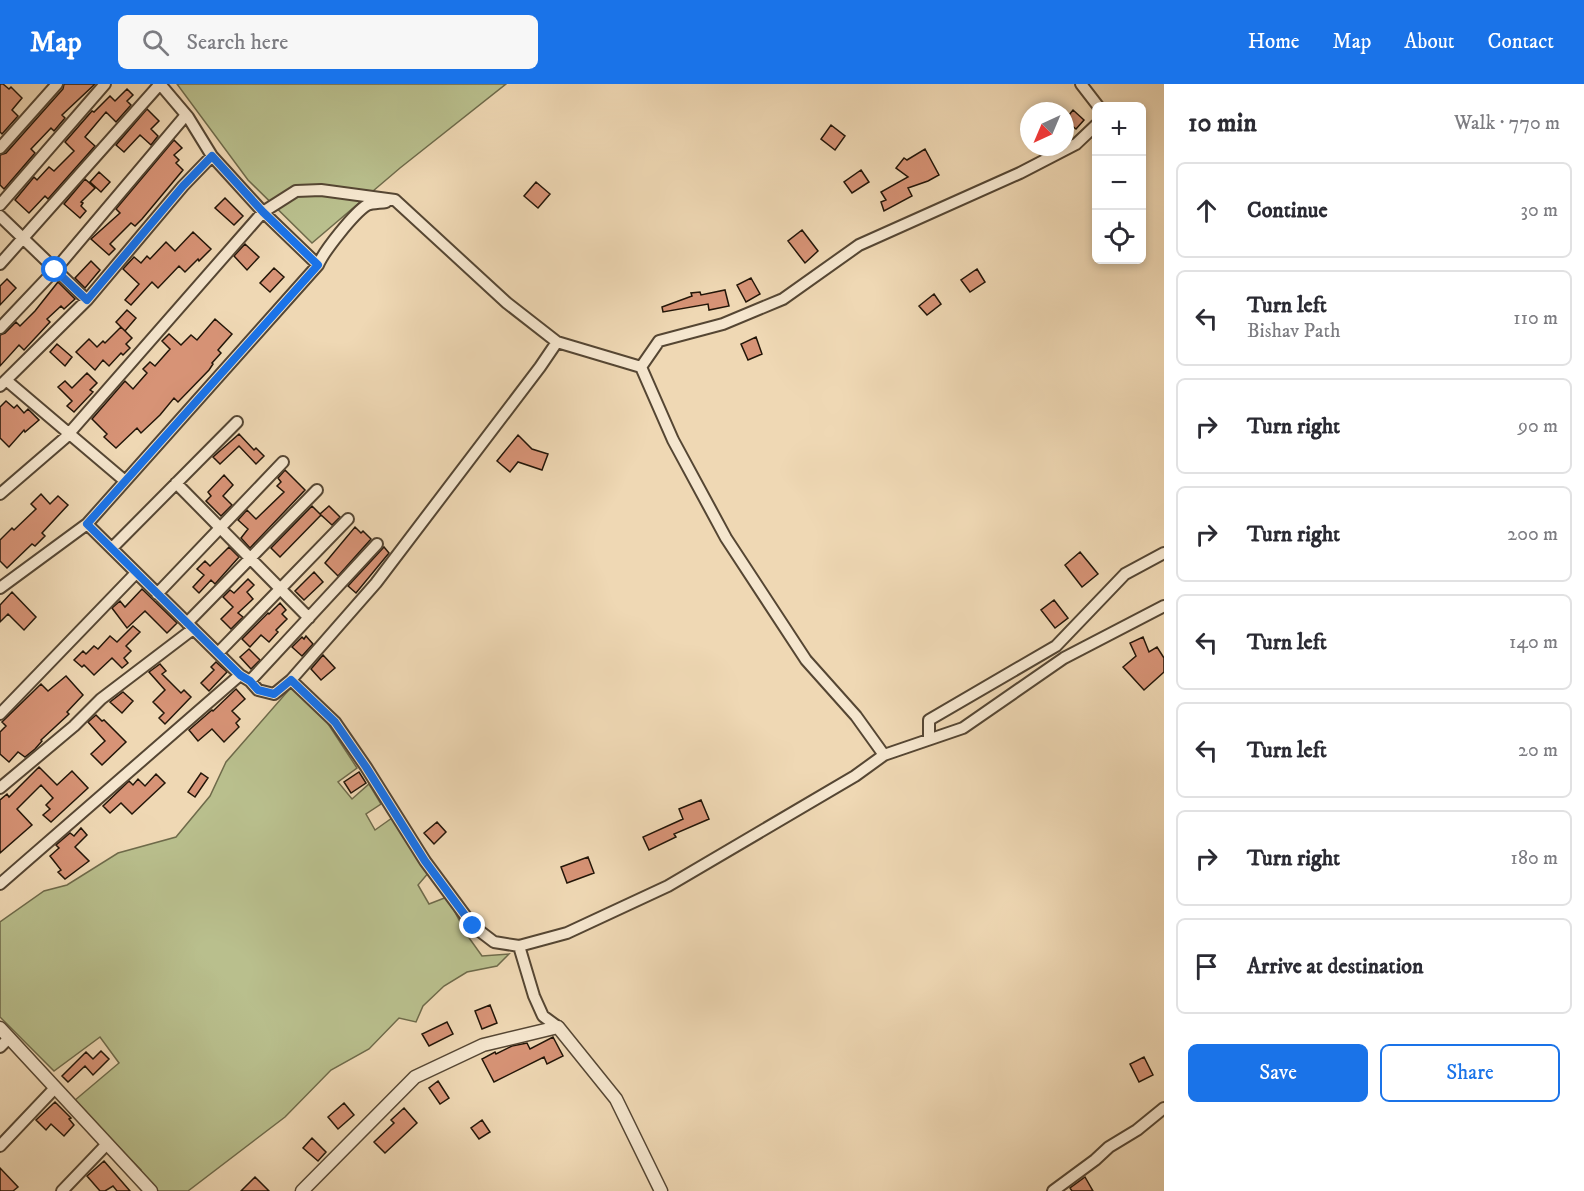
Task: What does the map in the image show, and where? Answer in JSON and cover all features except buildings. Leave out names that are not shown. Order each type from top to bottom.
[{"type":"street","points":[[0,148],[57,84]]},
{"type":"street","points":[[0,205],[105,84]]},
{"type":"street","points":[[0,264],[160,84],[186,115],[212,156],[263,212],[318,265]]},
{"type":"street","points":[[1082,84],[1095,102]]},
{"type":"street","points":[[0,328],[55,270],[186,115]]},
{"type":"street","points":[[641,367],[659,340],[723,324],[783,299],[859,245],[1020,173],[1076,144],[1092,129]]},
{"type":"street","points":[[125,482],[69,434],[3,383],[87,300],[183,186],[212,156]]},
{"type":"street","points":[[0,494],[69,434],[263,212],[296,191],[321,190],[395,200],[507,303],[556,342],[641,367],[673,440],[726,538],[806,660],[856,716],[884,755]]},
{"type":"street","points":[[0,588],[87,524],[318,265],[323,253],[367,205],[395,200]]},
{"type":"street","points":[[0,216],[87,300]]},
{"type":"street","points":[[87,524],[240,675],[258,690],[274,694],[291,680],[376,583],[540,368],[556,342]]},
{"type":"street","points":[[112,548],[237,422]]},
{"type":"street","points":[[158,594],[283,462]]},
{"type":"street","points":[[176,483],[309,618]]},
{"type":"street","points":[[0,788],[74,726],[101,699],[190,626],[250,559],[317,490]]},
{"type":"street","points":[[218,653],[348,519]]},
{"type":"street","points":[[250,681],[376,544]]},
{"type":"street","points":[[930,739],[929,720],[1056,646],[1125,574],[1164,553]]},
{"type":"street","points":[[0,714],[136,573]]},
{"type":"street","points":[[291,680],[335,722],[425,861],[473,926],[494,942],[519,946],[567,933],[668,886],[855,776],[884,755],[963,728],[1064,658],[1164,606]]},
{"type":"street","points":[[0,884],[240,675]]},
{"type":"street","points":[[519,946],[534,996],[543,1016],[558,1028],[616,1099],[661,1191]]},
{"type":"street","points":[[0,1028],[4,1042],[55,1088],[151,1191]]},
{"type":"street","points":[[302,1191],[415,1077],[483,1045],[558,1028]]},
{"type":"street","points":[[0,1146],[55,1088]]},
{"type":"street","points":[[1053,1191],[1164,1108]]},
{"type":"street","points":[[62,1191],[107,1144]]},
{"type":"green space","points":[[177,84],[506,84],[400,168],[312,243],[248,180]]},
{"type":"green space","points":[[294,684],[319,710],[357,768],[338,782],[352,799],[369,784],[381,804],[366,814],[375,830],[392,818],[430,871],[418,885],[429,904],[447,897],[467,935],[482,956],[509,954],[497,966],[467,972],[444,986],[423,1006],[416,1022],[399,1018],[369,1049],[331,1070],[285,1117],[188,1191],[158,1191],[139,1174],[141,1170],[74,1101],[119,1063],[100,1037],[54,1071],[0,1017],[0,922],[44,891],[67,885],[118,853],[176,837],[210,796],[226,762]]},
{"type":"route","points":[[55,270],[87,300],[183,186],[212,156],[263,212],[318,265],[87,524],[258,690],[274,694],[291,680],[321,707],[335,722],[425,861],[473,926]]}]
